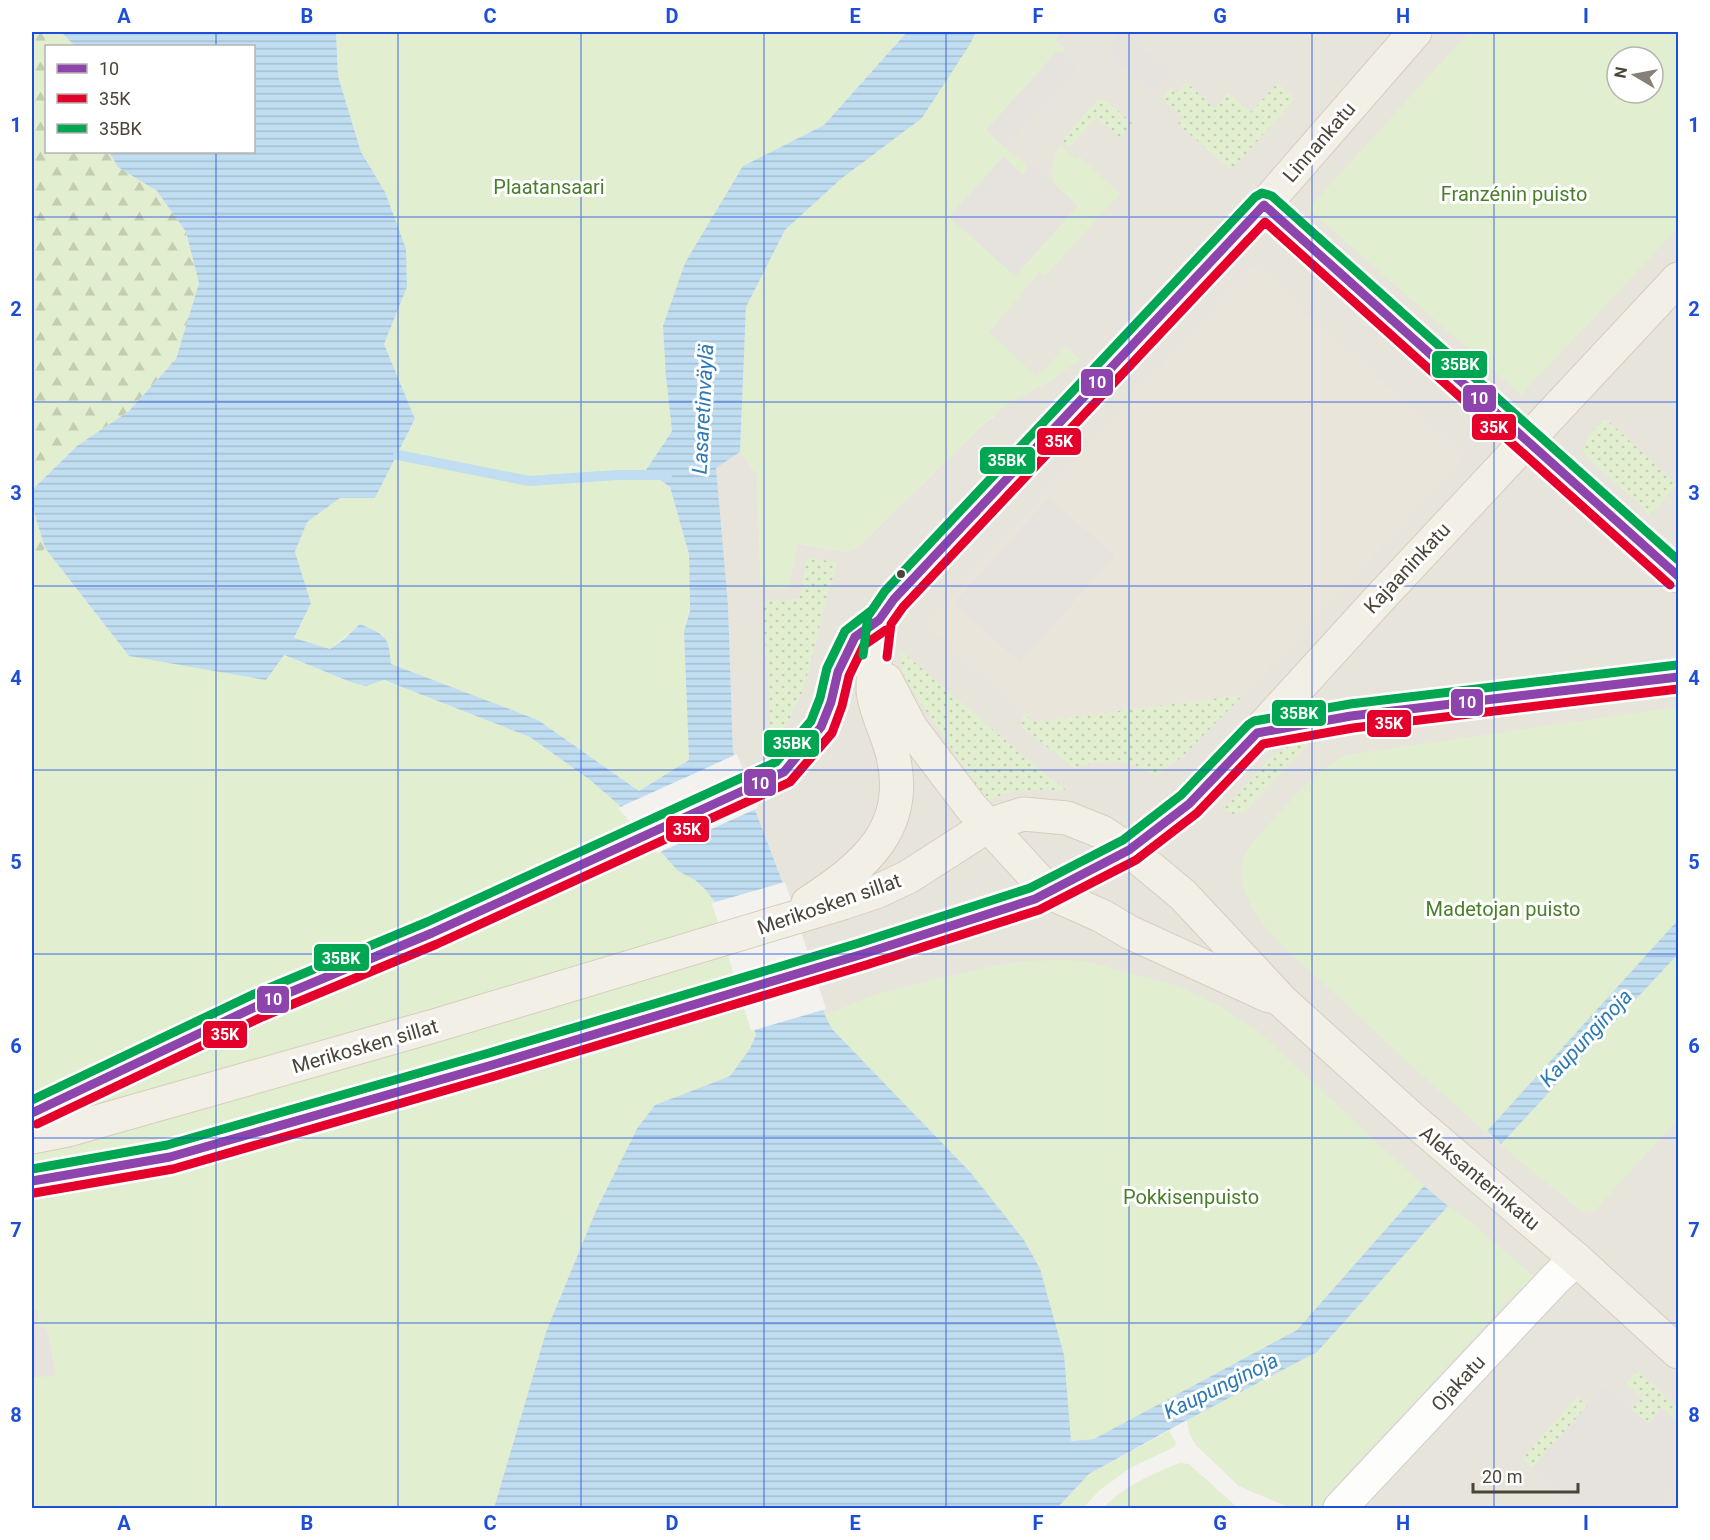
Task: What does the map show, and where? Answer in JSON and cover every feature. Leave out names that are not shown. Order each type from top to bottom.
[{"type":"main road","name":"Linnankatu","points":[[32,1113],[257,1006],[432,933],[784,772],[821,727],[831,702],[838,672],[855,637],[879,620],[910,582],[1264,206],[1415,32]]},
{"type":"main road","name":"Kajaaninkatu","points":[[1129,850],[1189,804],[1678,279]]},
{"type":"main road","points":[[842,892],[880,842],[894,812],[897,795],[898,786],[893,753],[873,692],[879,620]]},
{"type":"main road","points":[[875,656],[911,728],[971,807],[1050,893]]},
{"type":"main road","name":"Merikosken sillat","points":[[32,1137],[91,1124],[437,1025],[775,924],[842,892],[876,892],[908,877],[989,825],[1023,814],[1067,818],[1102,832],[1129,850]]},
{"type":"main road","points":[[32,1181],[170,1157],[492,1065],[863,954],[992,914],[1050,893],[1129,850]]},
{"type":"main road","name":"Aleksanterinkatu","points":[[1129,850],[1183,895],[1283,1002],[1410,1117],[1576,1259],[1678,1352]]},
{"type":"main road","name":"Aleksanterinkatu","points":[[1050,893],[1102,916],[1129,932],[1283,1002]]},
{"type":"street","points":[[1264,206],[1678,576]]},
{"type":"street","points":[[1257,733],[1351,716],[1678,677]]},
{"type":"street","name":"Ojakatu","points":[[1340,1509],[1576,1259]]},
{"type":"shaded area","points":[[1045,32],[1678,32],[1678,1508],[1291,1508],[1239,1486],[1196,1445],[1190,1435],[1187,1420],[1094,1439],[825,1015],[784,886],[733,752],[728,605],[715,468],[740,452],[757,474],[761,590],[789,588],[797,543],[847,552],[856,549],[981,426],[994,416],[810,301]]},
{"type":"shaded area","points":[[1118,32],[1126,32],[1171,73],[1152,93],[1110,54]]},
{"type":"shaded area","points":[[1058,50],[1077,68],[1005,148],[986,130]]},
{"type":"shaded area","points":[[1003,157],[1023,175],[1033,165],[1078,206],[1015,276],[949,217]]},
{"type":"shaded area","points":[[1254,265],[1464,457],[1243,695],[1034,722],[926,624]]},
{"type":"shaded area","points":[[1049,497],[1115,556],[1020,663],[954,603]]},
{"type":"shaded area","points":[[32,1309],[39,1311],[37,1325],[47,1329],[56,1375],[32,1378]]},
{"type":"shaded area","points":[[1605,1386],[1648,1424],[1662,1408],[1678,1423],[1678,1478],[1662,1497],[1665,1500],[1657,1508],[1577,1508],[1532,1468]]},
{"type":"green space","points":[[32,32],[61,32],[74,45],[45,45],[45,153],[110,153],[118,167],[157,191],[186,232],[199,283],[176,359],[129,411],[77,446],[32,490]]},
{"type":"green space","name":"Plaatansaari","points":[[336,32],[907,32],[824,125],[743,166],[666,377],[672,431],[662,445],[670,487],[689,554],[690,611],[684,631],[689,760],[639,791],[538,720],[390,664],[390,656],[383,634],[360,624],[330,649],[294,639],[311,603],[295,552],[307,521],[340,498],[375,498],[415,420],[384,344],[407,287],[385,192],[361,152],[338,76]]},
{"type":"green space","points":[[976,32],[1062,32],[1055,40],[1065,49],[1061,53],[1058,50],[1005,148],[1026,164],[1025,173],[1023,175],[1004,157],[950,217],[1078,206],[1054,184],[1053,164],[1060,145],[1077,160],[1080,157],[1120,194],[1045,276],[1040,272],[989,332],[1037,377],[1066,346],[1080,360],[1045,384],[1009,403],[981,426],[856,549],[847,552],[797,543],[789,588],[761,590],[757,474],[740,452],[746,306],[785,230],[842,178],[970,44]]},
{"type":"green space","name":"Franzénin puisto","points":[[1469,32],[1678,32],[1678,228],[1521,395],[1308,209]]},
{"type":"green space","points":[[1186,82],[1214,108],[1228,93],[1251,112],[1279,84],[1295,99],[1231,170],[1178,124],[1183,117],[1162,98],[1170,88],[1177,93]]},
{"type":"green space","points":[[1096,101],[1108,102],[1132,123],[1120,138],[1097,117],[1069,147],[1062,141]]},
{"type":"green space","points":[[1605,418],[1677,485],[1650,515],[1584,454],[1585,443]]},
{"type":"green space","points":[[32,505],[45,548],[32,570]]},
{"type":"green space","points":[[45,548],[129,656],[283,655],[353,683],[366,686],[383,680],[530,737],[590,780],[619,805],[678,871],[695,880],[717,905],[756,1035],[749,1050],[730,1076],[655,1105],[638,1127],[597,1208],[546,1332],[494,1508],[32,1508],[32,570]]},
{"type":"green space","points":[[807,557],[838,563],[826,598],[800,697],[792,715],[771,739],[763,602],[799,599]]},
{"type":"green space","points":[[899,649],[1047,776],[1064,787],[1065,791],[1016,792],[987,801],[910,687],[902,671]]},
{"type":"green space","points":[[1243,695],[1183,756],[1156,776],[1136,766],[1116,762],[1096,763],[1074,768],[1022,727],[1021,722],[1024,714],[1034,722]]},
{"type":"green space","name":"Madetojan puisto","points":[[1678,707],[1678,1119],[1596,1209],[1586,1214],[1458,1107],[1269,932],[1249,900],[1243,885],[1241,869],[1250,845],[1296,795],[1334,761],[1346,755]]},
{"type":"green space","points":[[1314,738],[1244,812],[1233,814],[1223,809],[1273,755],[1295,742]]},
{"type":"green space","name":"Pokkisenpuisto","points":[[1022,961],[1089,962],[1178,986],[1223,1008],[1257,1030],[1424,1186],[1297,1330],[1094,1439],[1070,1441],[1064,1355],[1040,1269],[832,1029],[825,1015],[879,993],[984,968]]},
{"type":"green space","points":[[1448,1206],[1472,1223],[1539,1281],[1529,1293],[1521,1287],[1343,1478],[1350,1485],[1328,1508],[1291,1508],[1239,1486],[1196,1445],[1190,1435],[1187,1420],[1317,1352]]},
{"type":"green space","points":[[1637,1370],[1678,1409],[1678,1423],[1662,1409],[1648,1424],[1631,1409],[1642,1397],[1626,1383]]},
{"type":"green space","points":[[1577,1397],[1587,1406],[1532,1468],[1522,1459]]},
{"type":"green space","points":[[1169,1431],[1176,1443],[1174,1447],[1130,1468],[1100,1490],[1083,1508],[1057,1508],[1089,1474]]},
{"type":"green space","points":[[1180,1463],[1189,1464],[1238,1508],[1103,1508],[1129,1487]]},
{"type":"water","points":[[61,32],[336,32],[338,76],[361,152],[385,192],[406,249],[407,287],[384,344],[415,419],[375,498],[340,498],[307,522],[295,552],[311,603],[294,638],[330,649],[360,624],[384,637],[389,647],[391,664],[538,720],[639,791],[689,760],[684,631],[690,611],[689,554],[670,487],[646,470],[672,431],[663,326],[685,263],[743,166],[824,125],[907,32],[976,32],[922,118],[842,178],[785,230],[746,307],[740,452],[716,468],[728,605],[733,752],[784,886],[825,1015],[832,1029],[971,1173],[1024,1240],[1040,1269],[1064,1355],[1071,1441],[1094,1439],[1297,1330],[1424,1186],[1448,1206],[1317,1352],[1089,1474],[1057,1508],[494,1508],[546,1332],[597,1208],[638,1127],[655,1105],[730,1076],[749,1050],[756,1035],[717,905],[706,890],[695,880],[678,871],[619,805],[590,780],[530,737],[384,680],[366,686],[353,683],[284,655],[266,680],[129,656],[45,548],[32,505],[32,490],[77,446],[129,411],[176,359],[199,283],[186,232],[157,191],[118,167],[110,153],[255,153],[255,45],[74,45]]},
{"type":"water","name":"Kaupunginoja","points":[[1678,920],[1678,954],[1501,1144],[1487,1131]]},
{"type":"pier","points":[[737,754],[758,808],[658,853],[618,808]]},
{"type":"pier","points":[[785,882],[826,1009],[751,1031],[712,903]]},
{"type":"waterway","points":[[398,455],[529,481],[617,475],[667,475]]},
{"type":"transit line","name":"35BK","points":[[863,655],[868,616],[885,591],[1255,197],[1262,193],[1272,196],[1678,560]]},
{"type":"transit line","name":"10","points":[[32,1113],[257,1006],[432,933],[784,772],[821,727],[831,702],[838,672],[855,637],[879,620],[894,599],[1264,205],[1678,576]]},
{"type":"transit line","name":"35K","points":[[887,657],[891,624],[903,607],[1265,222],[1670,585]]},
{"type":"transit line","name":"35BK","points":[[32,1100],[252,995],[427,922],[776,762],[811,721],[820,698],[827,668],[845,631],[872,610]]},
{"type":"transit line","name":"35K","points":[[37,1124],[262,1017],[437,944],[790,782],[832,733],[842,706],[849,676],[864,645],[886,630]]},
{"type":"transit line","name":"35BK","points":[[32,1169],[167,1145],[489,1053],[859,943],[1030,888],[1123,840],[1181,795],[1254,721],[1350,704],[1677,665]]},
{"type":"transit line","name":"10","points":[[1257,733],[1351,716],[1678,677]]},
{"type":"transit line","name":"35K","points":[[34,1193],[173,1169],[495,1076],[866,965],[1039,910],[1136,860],[1197,813],[1263,744],[1353,728],[1678,689]]},
{"type":"transit line","name":"10","points":[[32,1181],[170,1157],[492,1065],[863,954],[1035,899],[1129,850],[1189,804],[1257,733]]},
{"type":"water label","name":"Lasaretinväylä","points":[[703,409]]}]
